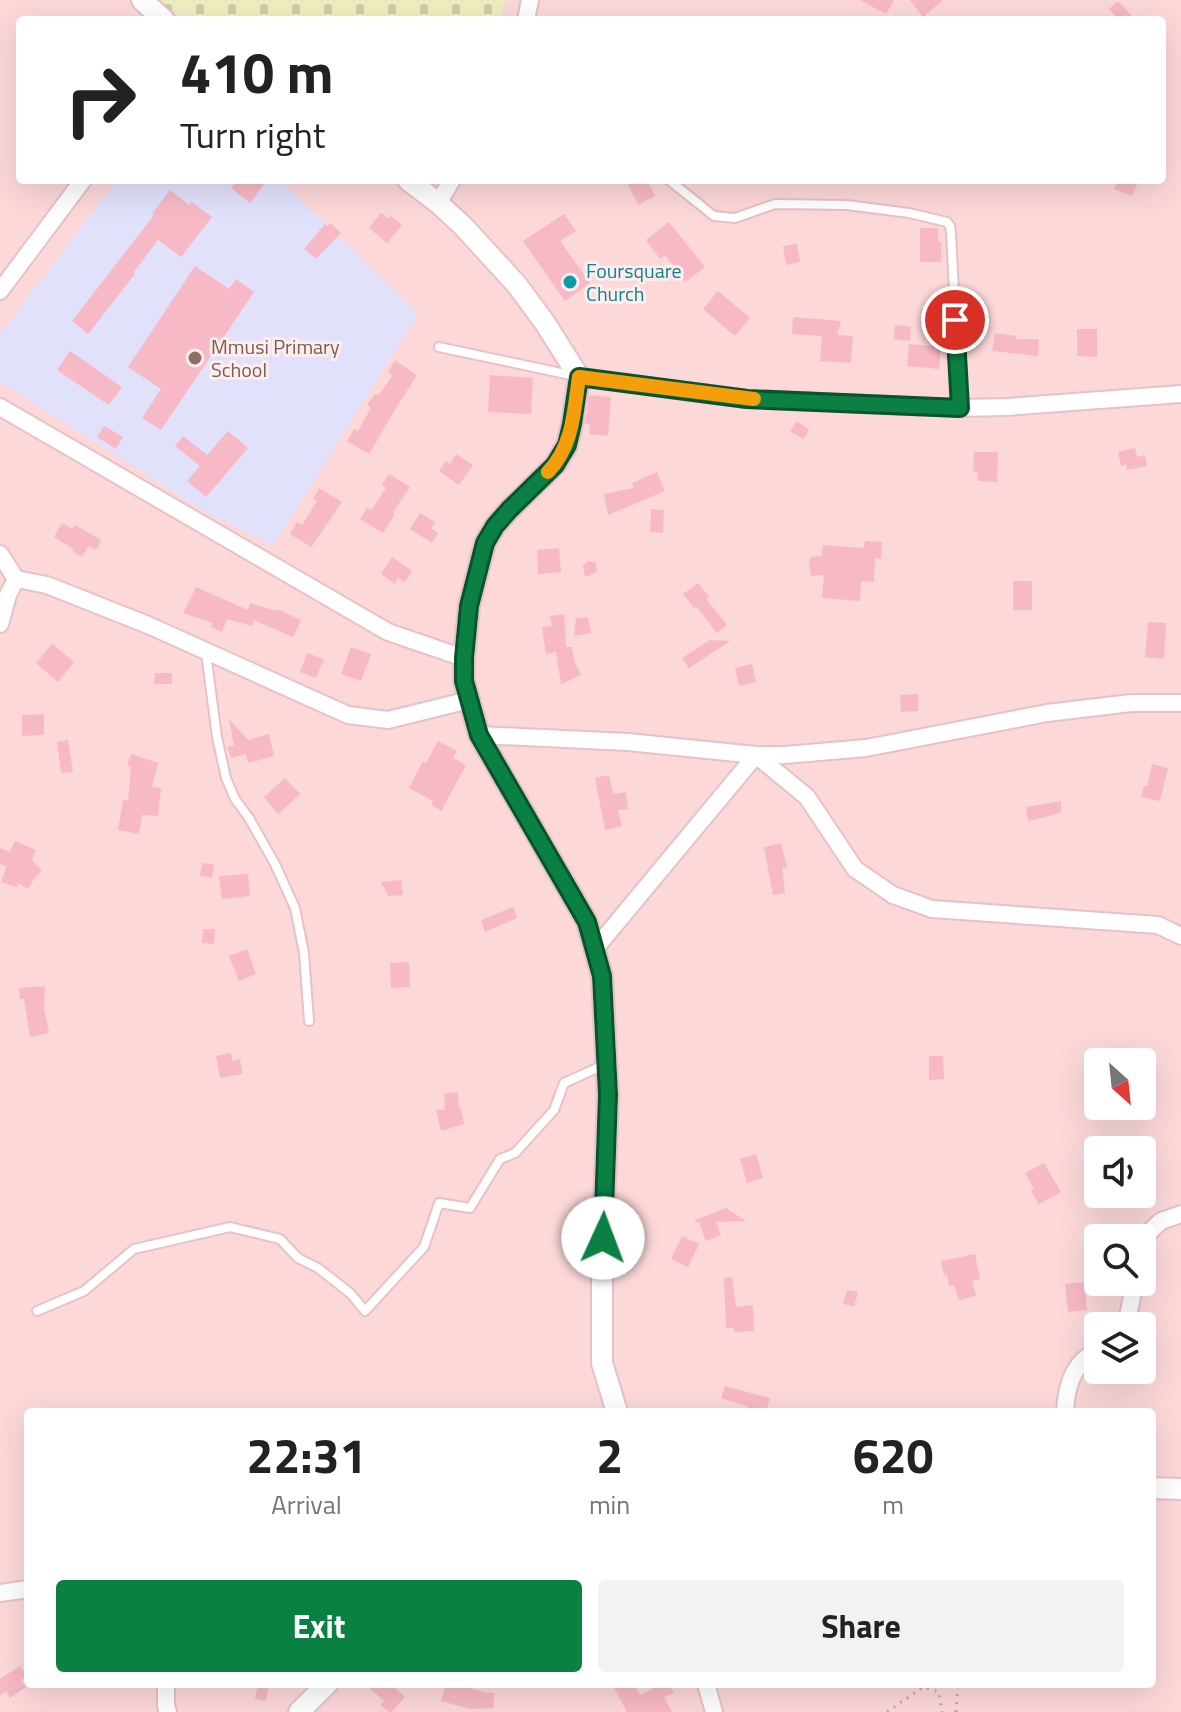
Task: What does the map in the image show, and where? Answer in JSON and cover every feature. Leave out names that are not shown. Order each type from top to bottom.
[{"type":"street","points":[[140,0],[159,16]]},
{"type":"street","points":[[0,291],[80,184]]},
{"type":"street","points":[[413,184],[463,226],[517,285],[579,377],[567,445],[555,465],[509,510],[485,543],[469,606],[464,681],[479,735],[587,922],[602,976],[608,1095],[600,1327],[602,1363],[616,1408]]},
{"type":"street","points":[[438,203],[450,184]]},
{"type":"street","points":[[579,377],[747,399],[960,408],[1181,394]]},
{"type":"street","points":[[0,407],[388,632],[464,658]]},
{"type":"street","points":[[0,554],[16,579],[47,585],[148,625],[348,715],[388,720],[469,700]]},
{"type":"street","points":[[0,624],[16,579]]},
{"type":"street","points":[[479,735],[628,742],[785,755],[866,748],[1047,713],[1131,703],[1181,703]]},
{"type":"street","points":[[756,755],[807,797],[855,869],[893,895],[932,909],[1158,925],[1181,936]]},
{"type":"street","points":[[594,950],[756,755]]},
{"type":"street","points":[[1156,1226],[1181,1214]]},
{"type":"street","points":[[1065,1408],[1073,1374],[1084,1359]]},
{"type":"street","points":[[1156,1488],[1181,1489]]},
{"type":"street","points":[[0,1593],[24,1590]]},
{"type":"street","points":[[166,1688],[168,1712]]},
{"type":"street","points":[[299,1712],[323,1688]]},
{"type":"street","points":[[707,1688],[714,1712]]},
{"type":"lane","points":[[674,184],[714,216],[735,218],[775,204],[847,205],[909,213],[947,222],[951,233],[960,408]]},
{"type":"lane","points":[[439,347],[579,377]]},
{"type":"lane","points":[[206,652],[217,737],[226,778],[235,799],[275,864],[295,908],[304,953],[309,1021]]},
{"type":"lane","points":[[37,1311],[84,1291],[134,1249],[230,1227],[280,1239],[298,1258],[318,1268],[350,1293],[365,1311],[424,1247],[439,1203],[470,1208],[500,1159],[515,1153],[554,1110],[564,1083],[607,1063]]},
{"type":"path","points":[[887,1712],[922,1688]]},
{"type":"path","points":[[926,1688],[939,1692],[942,1712]]},
{"type":"path","points":[[956,1712],[958,1688]]},
{"type":"shaded area","points":[[0,0],[1181,0],[1181,1712],[0,1712]]},
{"type":"shaded area","name":"Mmusi Primary School","points":[[113,184],[285,184],[418,314],[273,546],[207,513],[0,382],[0,334]]},
{"type":"green space","points":[[151,0],[505,0],[502,16],[169,16]]},
{"type":"building","points":[[860,0],[894,0],[886,14]]},
{"type":"building","points":[[910,0],[943,0],[924,16]]},
{"type":"building","points":[[1118,1],[1132,16],[1115,16],[1109,9]]},
{"type":"building","points":[[234,184],[264,184],[250,203],[231,188]]},
{"type":"building","points":[[628,184],[649,184],[655,196],[638,205]]},
{"type":"building","points":[[1116,184],[1137,184],[1132,196],[1114,189]]},
{"type":"building","points":[[170,190],[212,217],[181,257],[158,240],[88,334],[72,321]]},
{"type":"building","points":[[381,213],[402,225],[387,243],[369,228]]},
{"type":"building","points":[[564,214],[576,231],[560,241],[590,283],[565,301],[523,241]]},
{"type":"building","points":[[669,222],[705,267],[685,282],[665,255],[660,259],[646,240]]},
{"type":"building","points":[[330,223],[341,233],[316,259],[304,249],[325,224]]},
{"type":"building","points":[[920,228],[938,228],[941,262],[920,262]]},
{"type":"building","points":[[797,244],[800,262],[786,265],[783,246]]},
{"type":"building","points":[[195,266],[229,289],[236,279],[254,292],[161,430],[142,418],[161,389],[128,367]]},
{"type":"building","points":[[718,291],[750,318],[735,336],[703,309]]},
{"type":"building","points":[[793,317],[841,321],[837,335],[853,336],[851,363],[820,361],[822,336],[792,334]]},
{"type":"building","points":[[895,325],[911,327],[910,341],[894,339]]},
{"type":"building","points":[[1077,329],[1097,329],[1097,357],[1077,356]]},
{"type":"building","points":[[995,333],[1017,336],[1016,339],[1039,339],[1038,356],[992,351]]},
{"type":"building","points":[[909,344],[941,347],[939,369],[907,366]]},
{"type":"building","points":[[70,351],[122,387],[109,405],[57,370]]},
{"type":"building","points":[[395,360],[417,375],[369,454],[347,441],[354,429],[358,431],[371,408],[367,405],[375,394],[378,396],[393,375],[388,372]]},
{"type":"building","points":[[490,375],[533,378],[531,414],[488,412]]},
{"type":"building","points":[[589,395],[611,397],[608,436],[589,434],[590,424],[585,424]]},
{"type":"building","points":[[797,421],[809,430],[803,439],[790,431]]},
{"type":"building","points":[[104,426],[123,437],[116,449],[97,437]]},
{"type":"building","points":[[228,431],[248,448],[206,497],[187,481],[200,466],[175,446],[183,436],[207,455]]},
{"type":"building","points":[[1135,448],[1137,457],[1145,455],[1147,466],[1127,470],[1126,464],[1121,466],[1118,452]]},
{"type":"building","points":[[974,452],[998,452],[997,482],[978,481],[978,472],[973,471]]},
{"type":"building","points":[[456,454],[473,465],[459,485],[439,471],[446,461],[450,464]]},
{"type":"building","points":[[657,472],[665,491],[608,515],[604,494],[634,488],[632,483]]},
{"type":"building","points":[[389,474],[410,487],[383,533],[360,519],[367,508],[371,510],[386,488],[382,485]]},
{"type":"building","points":[[319,488],[342,502],[311,547],[290,534],[297,522],[302,525],[317,501],[313,499]]},
{"type":"building","points":[[651,509],[664,510],[663,533],[650,532]]},
{"type":"building","points":[[420,513],[435,522],[431,528],[438,533],[432,543],[410,529]]},
{"type":"building","points":[[62,523],[73,529],[75,525],[101,540],[96,550],[88,546],[82,557],[54,537]]},
{"type":"building","points":[[865,541],[882,542],[881,559],[875,558],[874,582],[861,581],[860,601],[822,598],[824,575],[811,576],[811,557],[822,556],[823,545],[864,548]]},
{"type":"building","points":[[559,548],[561,572],[538,574],[537,550]]},
{"type":"building","points":[[392,557],[412,571],[405,582],[398,578],[395,584],[381,574]]},
{"type":"building","points":[[588,561],[595,562],[597,569],[585,577],[583,566]]},
{"type":"building","points":[[1013,581],[1032,581],[1032,610],[1013,610]]},
{"type":"building","points":[[698,583],[709,597],[706,599],[727,625],[717,633],[683,594]]},
{"type":"building","points":[[196,587],[248,610],[250,603],[277,609],[301,620],[293,637],[254,620],[252,626],[227,619],[222,632],[211,627],[213,623],[183,613]]},
{"type":"building","points":[[564,614],[566,647],[572,647],[581,675],[561,684],[556,652],[546,654],[542,627],[552,626],[550,616]]},
{"type":"building","points":[[588,617],[591,633],[574,636],[576,618]]},
{"type":"building","points":[[1148,622],[1166,623],[1164,659],[1145,657]]},
{"type":"building","points":[[710,640],[730,641],[689,668],[682,658]]},
{"type":"building","points":[[52,644],[74,662],[58,682],[36,663]]},
{"type":"building","points":[[351,647],[371,654],[361,681],[341,674]]},
{"type":"building","points":[[307,653],[324,659],[316,678],[300,672]]},
{"type":"building","points":[[752,664],[756,682],[739,686],[735,668]]},
{"type":"building","points":[[155,673],[172,673],[172,684],[154,684]]},
{"type":"building","points":[[918,694],[918,711],[901,712],[900,695]]},
{"type":"building","points":[[44,714],[44,735],[22,736],[22,715]]},
{"type":"building","points":[[229,719],[248,740],[269,734],[274,756],[248,763],[246,754],[231,758],[227,747],[234,745]]},
{"type":"building","points":[[68,740],[73,772],[61,773],[57,742]]},
{"type":"building","points":[[438,741],[457,751],[453,758],[466,765],[441,811],[431,804],[433,801],[409,788]]},
{"type":"building","points":[[131,754],[158,763],[152,787],[161,788],[158,816],[142,815],[139,834],[118,830],[123,800],[128,801],[131,767],[127,766]]},
{"type":"building","points":[[1152,764],[1168,768],[1160,801],[1141,797]]},
{"type":"building","points":[[609,775],[613,794],[626,792],[628,809],[618,810],[622,826],[605,830],[595,778]]},
{"type":"building","points":[[285,778],[300,794],[278,814],[264,797]]},
{"type":"building","points":[[1061,801],[1061,813],[1028,821],[1026,807]]},
{"type":"building","points":[[15,841],[36,850],[32,860],[42,871],[28,889],[18,883],[17,887],[1,882],[7,866],[0,864],[0,848],[10,852]]},
{"type":"building","points":[[781,843],[787,867],[782,868],[785,893],[773,895],[764,847]]},
{"type":"building","points":[[202,863],[214,864],[212,877],[200,876]]},
{"type":"building","points":[[248,874],[250,896],[222,899],[219,876]]},
{"type":"building","points":[[401,880],[403,895],[388,896],[381,882]]},
{"type":"building","points":[[513,907],[517,918],[485,932],[481,920]]},
{"type":"building","points":[[203,929],[215,929],[214,944],[202,943]]},
{"type":"building","points":[[247,949],[256,974],[239,981],[229,956]]},
{"type":"building","points":[[409,962],[410,987],[391,988],[390,963]]},
{"type":"building","points":[[45,986],[44,1008],[49,1033],[30,1037],[24,999],[20,999],[19,988]]},
{"type":"building","points":[[231,1053],[232,1061],[240,1059],[242,1074],[220,1078],[216,1056]]},
{"type":"building","points":[[929,1056],[943,1056],[944,1079],[929,1080]]},
{"type":"building","points":[[458,1092],[464,1124],[441,1131],[436,1110],[445,1110],[444,1093]]},
{"type":"building","points":[[756,1154],[763,1178],[747,1183],[740,1159]]},
{"type":"building","points":[[1044,1163],[1061,1192],[1039,1204],[1025,1173]]},
{"type":"building","points":[[726,1208],[746,1221],[716,1222],[721,1235],[706,1241],[699,1222],[695,1220]]},
{"type":"building","points":[[682,1236],[699,1244],[688,1267],[671,1259]]},
{"type":"building","points":[[975,1254],[980,1279],[972,1281],[976,1296],[959,1300],[954,1285],[949,1286],[947,1275],[944,1276],[941,1261]]},
{"type":"building","points":[[732,1277],[736,1307],[753,1305],[754,1331],[734,1332],[734,1328],[726,1328],[724,1278]]},
{"type":"building","points":[[1084,1282],[1087,1310],[1068,1312],[1065,1284]]},
{"type":"building","points":[[847,1290],[858,1292],[854,1306],[843,1304]]},
{"type":"building","points":[[725,1386],[770,1398],[767,1408],[748,1408],[721,1398]]},
{"type":"building","points":[[20,1666],[24,1672],[21,1680],[25,1688],[10,1698],[6,1691],[0,1695],[0,1679]]},
{"type":"building","points":[[257,1688],[268,1688],[266,1701],[255,1699]]},
{"type":"building","points":[[369,1688],[395,1688],[405,1697],[392,1712],[380,1705],[384,1701]]},
{"type":"building","points":[[445,1688],[469,1688],[494,1693],[494,1708],[470,1709],[441,1701]]},
{"type":"building","points":[[614,1688],[636,1688],[640,1695],[654,1688],[671,1688],[674,1693],[664,1697],[672,1712],[627,1712]]},
{"type":"slow traffic","points":[[548,472],[567,445],[579,377],[754,399]]},
{"type":"place","name":"Foursquare Church","points":[[570,282]]},
{"type":"place","name":"Mmusi Primary School","points":[[195,358]]},
{"type":"route","points":[[603,1238],[608,1095],[602,976],[587,922],[479,735],[464,681],[469,606],[485,543],[509,510],[555,465],[567,445],[579,377],[747,399],[960,408],[955,320]]}]
